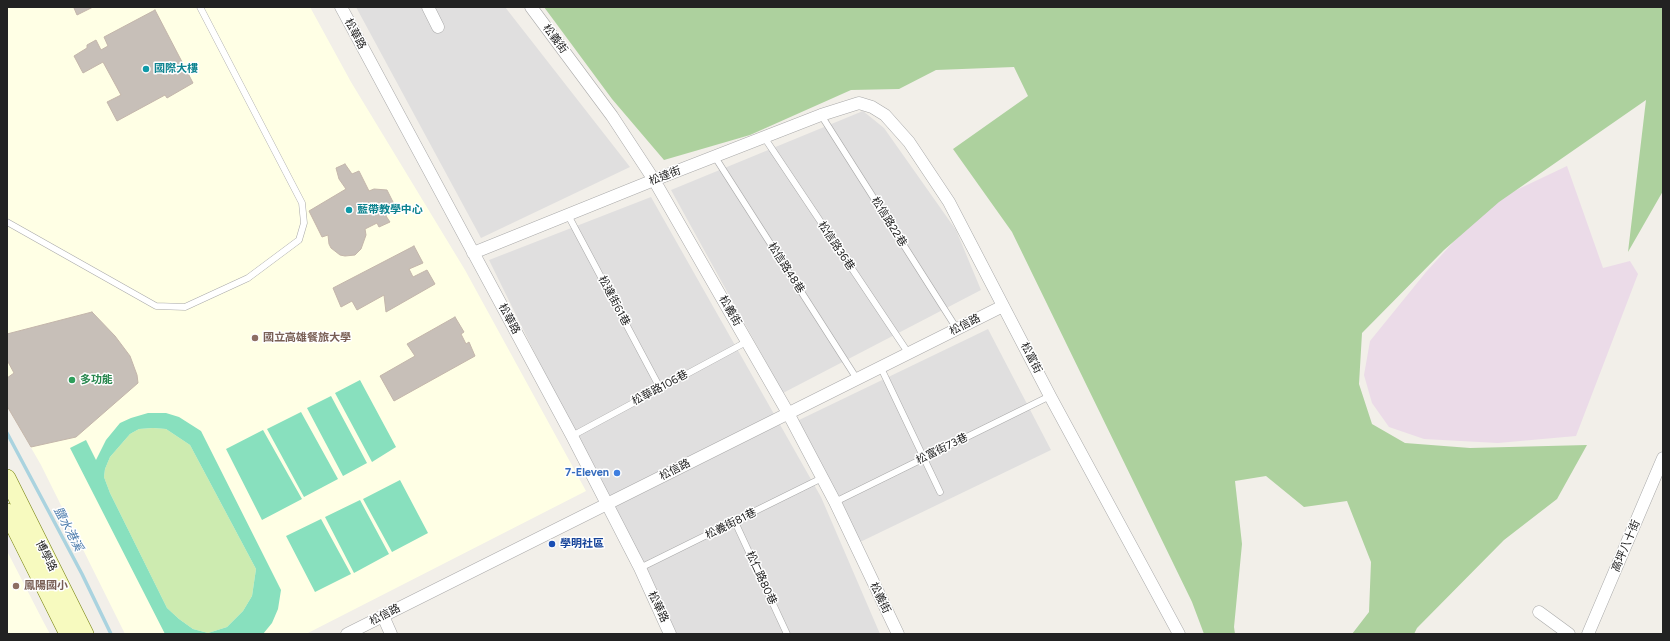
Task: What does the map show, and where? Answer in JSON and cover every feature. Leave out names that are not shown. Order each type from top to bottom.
[{"type":"street","name":"松華路","points":[[341,7],[572,436],[640,568],[670,634]]},
{"type":"street","points":[[428,7],[438,27]]},
{"type":"street","name":"松義街","points":[[531,7],[612,116],[654,180],[748,341],[788,413],[835,502],[898,634]]},
{"type":"street","name":"松達街","points":[[474,253],[764,137],[821,115],[859,104]]},
{"type":"street","name":"松富街","points":[[859,104],[872,107],[886,115],[909,142],[949,202],[1050,396],[1179,634]]},
{"type":"street","name":"松信路","points":[[347,634],[1004,306]]},
{"type":"street","name":"高坪八十街","points":[[1588,634],[1663,458]]},
{"type":"street","name":"博學路","points":[[7,478],[85,634]]},
{"type":"street","name":"博學路","points":[[7,512],[68,634]]},
{"type":"street","points":[[1539,612],[1569,634]]},
{"type":"street","points":[[383,616],[391,634]]},
{"type":"lane","points":[[7,222],[156,306],[185,307],[248,278],[299,240],[304,223],[302,203],[200,7]]},
{"type":"lane","name":"松信路22巷","points":[[821,115],[957,329]]},
{"type":"lane","name":"松信路36巷","points":[[764,137],[909,354]]},
{"type":"lane","name":"松信路48巷","points":[[715,156],[856,379]]},
{"type":"lane","name":"松達街61巷","points":[[568,215],[660,388]]},
{"type":"lane","name":"松華路106巷","points":[[572,436],[748,341]]},
{"type":"lane","points":[[881,368],[940,492]]},
{"type":"lane","name":"松富街73巷","points":[[835,502],[1050,396]]},
{"type":"lane","name":"松義街81巷","points":[[640,568],[822,478]]},
{"type":"lane","name":"松仁路80巷","points":[[734,522],[787,634]]},
{"type":"shaded area","name":"國立高雄餐旅大學","points":[[7,7],[310,7],[351,82],[465,270],[586,491],[306,634],[125,634],[41,465],[7,406]]},
{"type":"shaded area","points":[[356,7],[505,7],[630,167],[481,238]]},
{"type":"shaded area","points":[[863,111],[884,128],[956,230],[981,290],[783,393],[671,190]]},
{"type":"shaded area","points":[[1567,166],[1603,268],[1630,261],[1638,274],[1576,436],[1498,443],[1424,439],[1389,427],[1372,403],[1364,375],[1370,341],[1426,272],[1489,203]]},
{"type":"shaded area","points":[[651,197],[821,497],[880,634],[673,634],[489,260]]},
{"type":"shaded area","points":[[988,329],[1051,450],[856,544],[797,421]]},
{"type":"shaded area","name":"鳳陽國小","points":[[7,551],[43,621],[50,634],[7,634]]},
{"type":"green space","points":[[544,7],[1663,7],[1663,191],[1628,252],[1646,100],[1499,202],[1444,250],[1362,333],[1359,384],[1372,424],[1405,443],[1470,448],[1587,445],[1557,499],[1504,540],[1417,628],[1414,634],[1352,634],[1369,612],[1371,562],[1347,501],[1304,507],[1266,476],[1235,481],[1242,544],[1234,627],[1235,634],[1204,634],[1192,602],[1012,232],[953,149],[1028,96],[1014,67],[936,70],[899,89],[851,90],[750,135],[664,160],[612,99]]},
{"type":"green space","points":[[360,380],[396,447],[372,462],[335,393]]},
{"type":"green space","points":[[331,396],[367,463],[343,476],[307,408]]},
{"type":"green space","points":[[301,412],[338,479],[304,497],[267,429]]},
{"type":"green space","points":[[148,413],[166,413],[179,417],[201,431],[281,590],[278,609],[272,623],[263,634],[165,634],[70,448],[86,440],[96,460],[106,440],[120,423]],"holes":[[[139,429],[166,429],[190,445],[256,569],[252,596],[243,611],[227,627],[208,633],[193,629],[167,608],[110,493],[104,477],[105,469],[110,457],[130,434]]]},
{"type":"green space","points":[[139,429],[166,429],[190,445],[256,569],[252,596],[243,611],[227,627],[208,633],[193,629],[167,608],[110,493],[104,477],[105,469],[110,457],[130,434]]},
{"type":"green space","points":[[263,430],[302,499],[262,520],[226,449]]},
{"type":"green space","points":[[400,480],[428,533],[392,552],[363,499]]},
{"type":"green space","points":[[360,500],[389,554],[354,573],[325,517]]},
{"type":"green space","points":[[321,519],[351,574],[315,592],[286,536]]},
{"type":"building","points":[[93,7],[77,15],[74,8]]},
{"type":"building","name":"國際大樓","points":[[155,10],[193,83],[167,98],[165,95],[117,121],[107,102],[121,95],[103,62],[83,73],[74,56],[87,48],[87,45],[96,40],[101,50],[108,46],[104,37]]},
{"type":"building","name":"藍帶教學中心","points":[[345,164],[352,174],[359,171],[369,191],[374,189],[387,190],[394,204],[387,209],[386,216],[390,222],[379,227],[377,223],[365,229],[366,235],[361,249],[355,255],[345,256],[340,255],[331,248],[328,235],[322,237],[309,211],[346,189],[339,179],[336,168]]},
{"type":"building","points":[[414,246],[423,263],[409,269],[413,277],[427,270],[435,284],[386,312],[384,295],[357,310],[352,301],[341,307],[333,288]]},
{"type":"building","name":"多功能","points":[[92,312],[115,336],[130,356],[137,375],[138,383],[76,437],[31,447],[7,406],[7,378],[14,373],[7,360],[7,334]]},
{"type":"building","points":[[455,317],[464,332],[461,334],[466,344],[469,342],[475,356],[394,401],[380,376],[415,356],[407,344]]},
{"type":"waterway","name":"鹽水港溪","points":[[7,433],[82,574],[111,634]]},
{"type":"place","name":"國際大樓","points":[[146,69]]},
{"type":"place","name":"藍帶教學中心","points":[[349,210]]},
{"type":"place","name":"國立高雄餐旅大學","points":[[255,338]]},
{"type":"place","name":"多功能","points":[[72,380]]},
{"type":"place","name":"7-Eleven","points":[[617,473]]},
{"type":"place","name":"學明社區","points":[[552,544]]},
{"type":"place","name":"鳳陽國小","points":[[16,586]]}]
